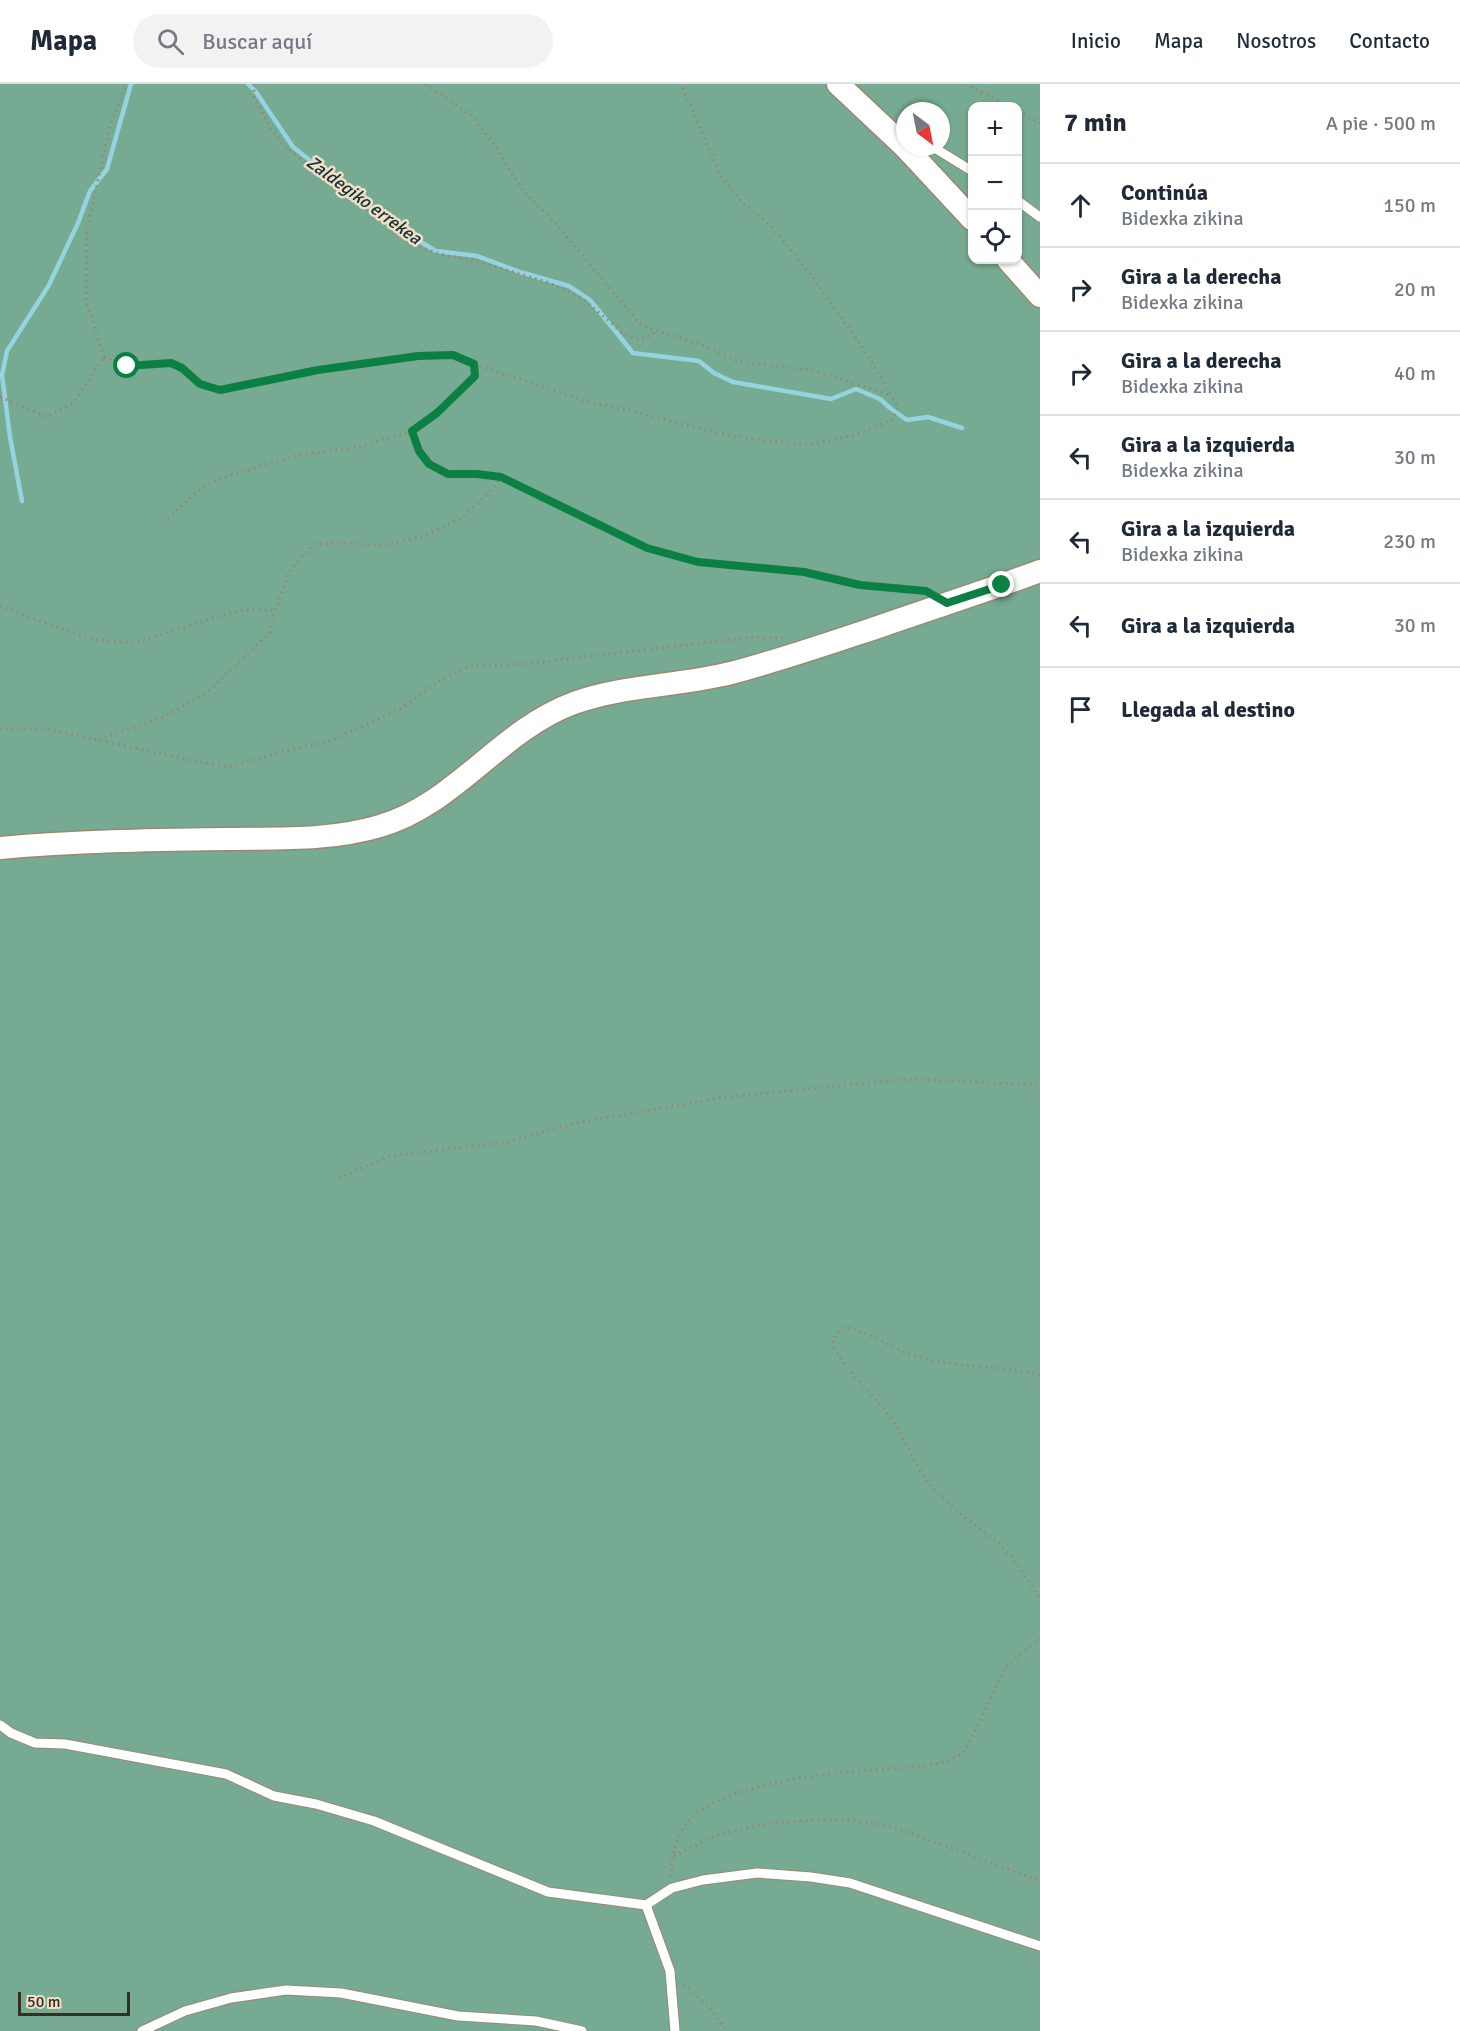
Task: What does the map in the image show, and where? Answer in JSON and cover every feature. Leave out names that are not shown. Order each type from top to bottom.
[{"type":"street","points":[[838,84],[896,137]]},
{"type":"street","points":[[915,156],[968,215]]},
{"type":"street","points":[[1012,264],[1040,296]]},
{"type":"street","points":[[0,848],[96,841],[309,838],[379,826],[407,816],[431,803],[515,735],[542,717],[575,703],[607,694],[731,673],[808,650],[1040,570]]},
{"type":"lane","points":[[948,156],[968,169]]},
{"type":"lane","points":[[1022,204],[1040,217]]},
{"type":"lane","points":[[0,1725],[11,1733],[35,1743],[65,1744],[226,1774],[274,1796],[316,1804],[374,1821],[548,1892],[646,1905],[672,1888],[704,1880],[758,1873],[811,1877],[850,1883],[1040,1946]]},
{"type":"lane","points":[[646,1905],[670,1971],[675,2031]]},
{"type":"lane","points":[[142,2031],[185,2011],[231,1998],[286,1990],[341,1993],[458,2016],[536,2021],[582,2031]]},
{"type":"path","points":[[104,357],[86,300],[87,230],[109,130],[126,84]]},
{"type":"path","points":[[254,84],[254,98],[283,145],[369,210],[395,233],[421,248],[447,256],[470,259],[547,282],[582,298],[624,334],[640,340],[658,331]]},
{"type":"path","points":[[426,84],[473,117],[495,146],[520,188],[555,223],[641,325],[708,347],[741,362],[811,370],[891,395]]},
{"type":"path","points":[[104,357],[127,366],[171,363],[182,368],[200,384],[220,390],[318,370],[418,356],[453,355],[588,402],[713,432],[809,445],[855,435],[894,419],[898,407],[863,348],[810,274],[771,226],[741,201],[722,178],[681,84]]},
{"type":"path","points":[[965,84],[1000,102]]},
{"type":"path","points":[[1022,114],[1040,123]]},
{"type":"path","points":[[0,397],[47,417],[73,403],[104,357]]},
{"type":"path","points":[[166,520],[196,492],[217,479],[299,455],[358,447],[412,431],[437,413],[475,376],[474,364]]},
{"type":"path","points":[[412,431],[419,451],[429,464],[448,474],[501,477],[647,548],[698,562],[804,572],[860,585],[926,591],[947,603]]},
{"type":"path","points":[[98,740],[164,717],[210,690],[270,632],[275,610],[290,570],[314,544],[346,543],[381,546],[421,537],[460,519],[494,488],[501,477]]},
{"type":"path","points":[[0,606],[90,639],[135,643],[240,610],[275,610]]},
{"type":"path","points":[[0,729],[48,729],[230,767],[332,740],[402,708],[439,681],[469,666],[524,663],[753,637],[790,638],[808,650]]},
{"type":"path","points":[[339,1178],[390,1156],[506,1142],[581,1122],[720,1098],[907,1079],[1040,1085]]},
{"type":"path","points":[[1040,1375],[999,1368],[967,1367],[911,1354],[875,1336],[852,1328],[844,1327],[837,1331],[833,1339],[835,1348],[886,1411],[908,1444],[926,1479],[957,1510],[999,1545],[1014,1561],[1040,1599]]},
{"type":"path","points":[[672,1888],[671,1868],[676,1842],[685,1824],[702,1808],[786,1779],[914,1767],[958,1756],[968,1746],[993,1690],[1007,1666],[1040,1638]]},
{"type":"path","points":[[674,1857],[715,1836],[754,1826],[842,1819],[894,1827],[1040,1881]]},
{"type":"path","points":[[670,1971],[711,2009],[727,2031]]},
{"type":"green space","points":[[0,84],[1040,84],[1040,2031],[0,2031]]},
{"type":"waterway","points":[[22,501],[10,437],[2,375],[7,351],[49,285],[90,191],[107,169],[131,84]]},
{"type":"waterway","name":"Zaldegiko errekea","points":[[248,84],[256,92],[293,147],[392,225],[436,251],[477,256],[520,272],[569,286],[590,300],[633,353],[699,361],[714,373],[733,382],[831,399],[856,389],[880,399],[907,420],[928,417],[962,428]]},
{"type":"route","points":[[127,366],[171,363],[182,368],[200,384],[220,390],[318,370],[418,356],[453,355],[474,364],[475,376],[437,413],[412,431],[419,451],[429,464],[448,474],[501,477],[647,548],[698,562],[804,572],[860,585],[926,591],[947,603],[1002,585]]}]
